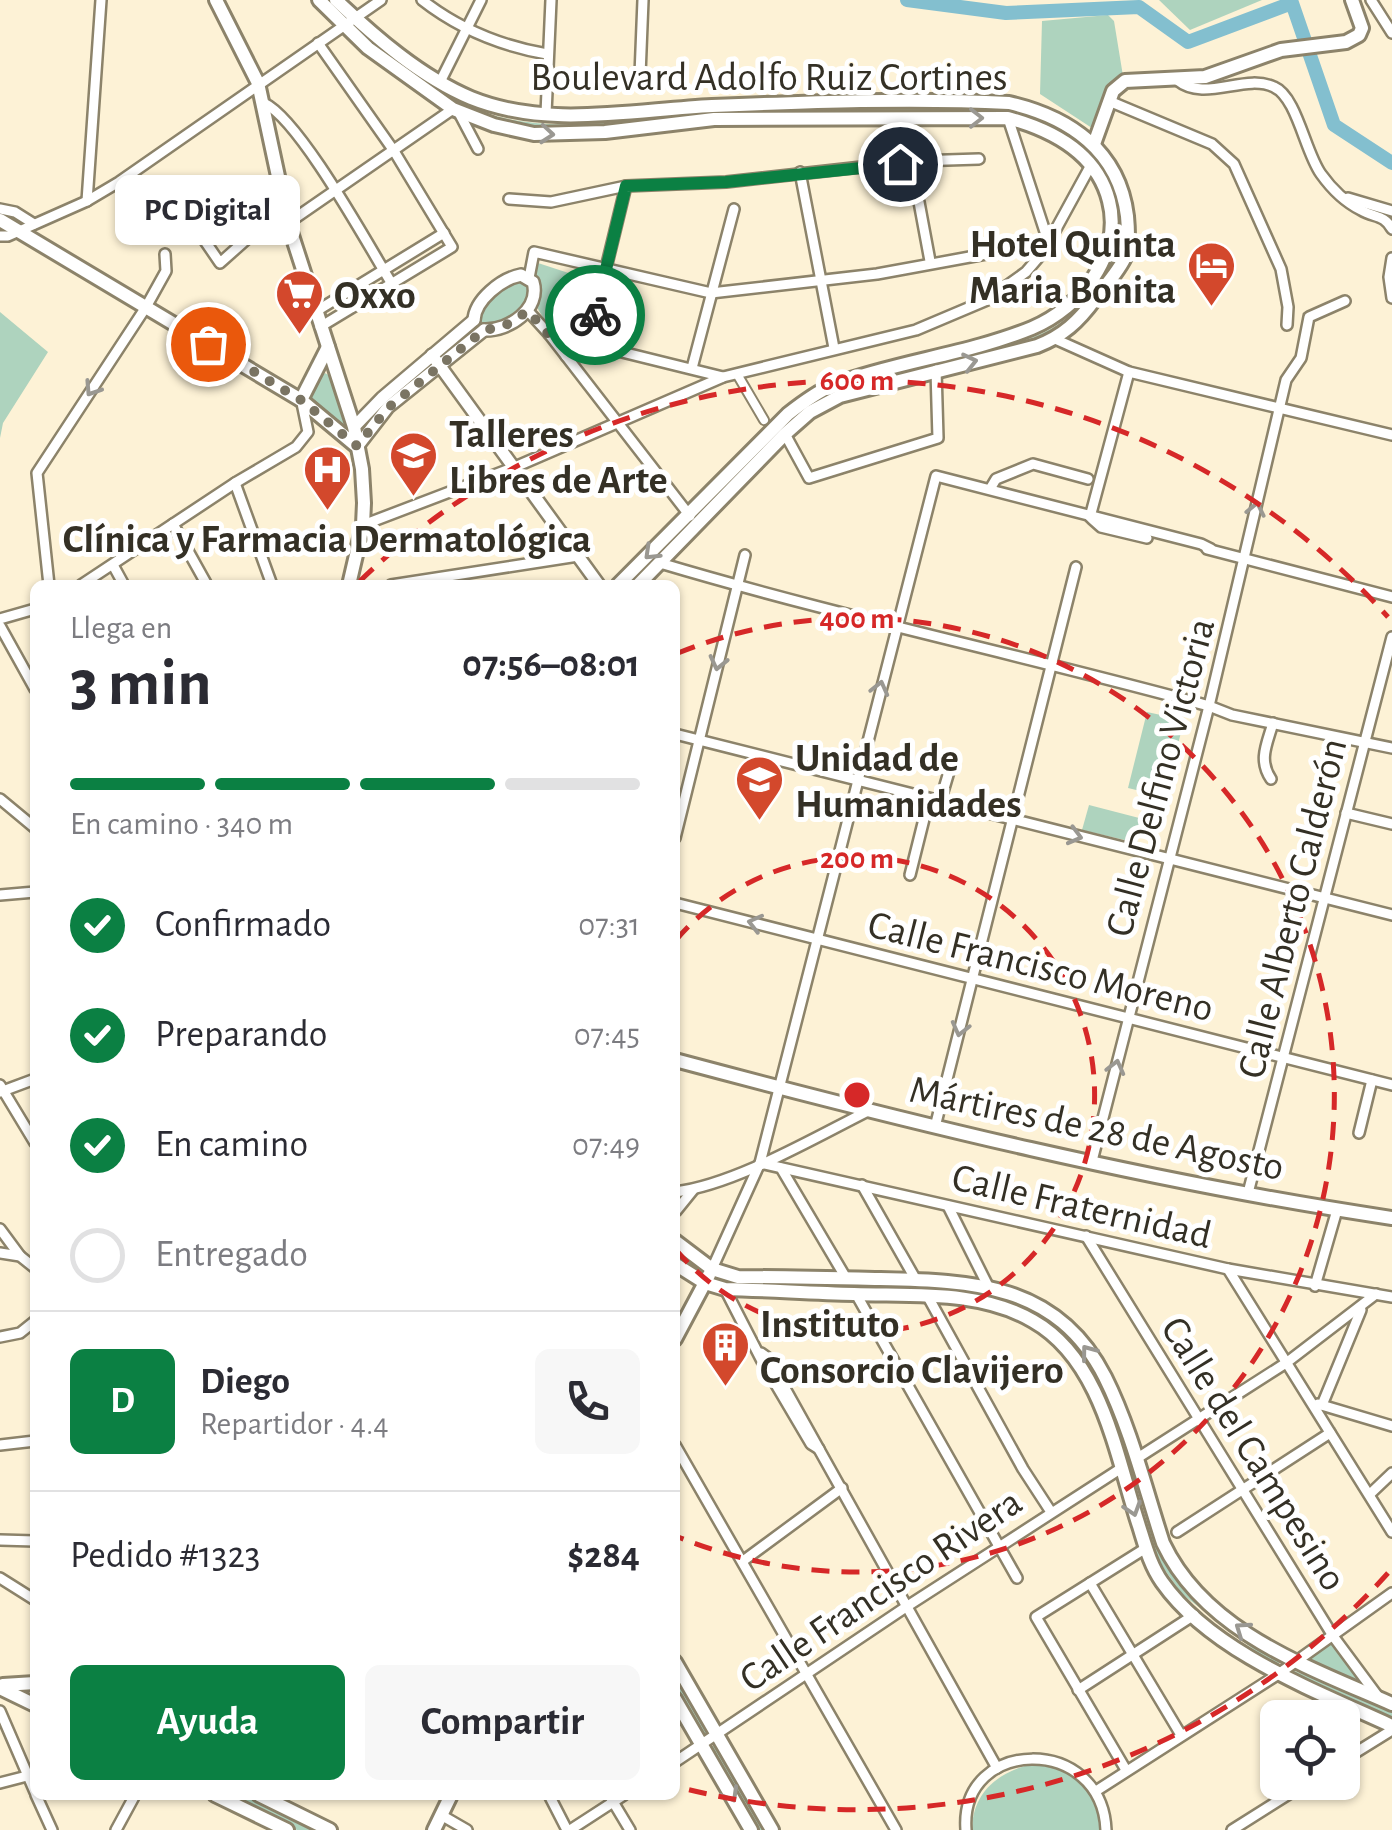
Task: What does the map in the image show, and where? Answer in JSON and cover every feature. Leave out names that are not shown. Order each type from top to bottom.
[{"type":"main road","points":[[216,0],[258,83],[288,223],[354,427],[362,468],[363,525],[350,580]]},
{"type":"main road","name":"Boulevard Adolfo Ruiz Cortines","points":[[319,0],[440,82],[472,98],[514,110],[601,116],[711,106],[1009,103],[1055,117],[1094,144],[1109,162],[1119,182],[1128,224],[1126,255],[1082,318],[1055,339],[936,370],[914,369],[834,385],[804,402],[643,580]]},
{"type":"main road","name":"Boulevard Adolfo Ruiz Cortines","points":[[336,0],[368,48],[456,110],[508,128],[562,136],[714,119],[1008,118],[1066,141],[1102,182],[1110,202],[1112,226],[1108,247],[1100,266],[1074,302],[1033,328],[840,396],[810,412],[694,521],[624,580]]},
{"type":"main road","points":[[1094,144],[1113,91],[1125,81],[1206,77],[1258,56],[1300,46],[1346,42],[1359,35],[1361,20],[1352,0]]},
{"type":"main road","points":[[848,103],[849,120]]},
{"type":"main road","points":[[0,220],[301,400],[357,446]]},
{"type":"main road","points":[[301,400],[328,348]]},
{"type":"main road","points":[[314,373],[328,371],[340,380]]},
{"type":"main road","name":"Mártires de 28 de Agosto","points":[[680,1061],[868,1111],[1092,1162],[1392,1218]]},
{"type":"main road","points":[[680,1245],[712,1269],[738,1277],[916,1280],[988,1286],[1036,1303],[1075,1335],[1105,1376],[1163,1543],[1180,1573],[1234,1624],[1293,1660],[1386,1701]]},
{"type":"main road","points":[[680,1267],[705,1283],[724,1288],[964,1299],[1011,1311],[1050,1332],[1091,1384],[1146,1548],[1164,1585],[1221,1637],[1279,1674],[1392,1728]]},
{"type":"main road","points":[[680,1330],[712,1269]]},
{"type":"main road","points":[[680,1671],[772,1830]]},
{"type":"main road","points":[[0,1686],[30,1686]]},
{"type":"main road","points":[[0,1686],[30,1703]]},
{"type":"main road","points":[[20,1698],[30,1690]]},
{"type":"main road","points":[[680,1708],[752,1830]]},
{"type":"main road","points":[[225,1800],[287,1830]]},
{"type":"main road","points":[[268,1800],[330,1830]]},
{"type":"main road","points":[[434,1830],[449,1800]]},
{"type":"street","points":[[87,202],[101,0]]},
{"type":"street","points":[[0,236],[87,202],[381,0]]},
{"type":"street","points":[[422,0],[488,39],[547,54]]},
{"type":"street","points":[[440,82],[481,0]]},
{"type":"street","points":[[546,114],[551,0]]},
{"type":"street","points":[[640,75],[644,0]]},
{"type":"street","points":[[1371,0],[1392,33]]},
{"type":"street","points":[[318,43],[394,151],[452,247],[320,328]]},
{"type":"street","points":[[1174,78],[1184,86],[1200,89],[1258,83],[1281,91],[1293,108],[1308,153],[1341,196],[1363,212],[1383,217],[1392,229]]},
{"type":"street","points":[[1110,100],[1212,144],[1234,164],[1282,269],[1287,325]]},
{"type":"street","points":[[264,103],[284,116],[392,284]]},
{"type":"street","points":[[288,223],[456,110],[478,150]]},
{"type":"street","points":[[1008,118],[1049,244]]},
{"type":"street","points":[[904,119],[905,143]]},
{"type":"street","points":[[509,200],[550,202],[626,186],[726,182],[916,161],[978,159]]},
{"type":"street","points":[[363,525],[515,467],[723,377],[916,330],[987,300],[1026,272],[1049,244],[1091,166]]},
{"type":"street","points":[[800,172],[834,348]]},
{"type":"street","points":[[172,236],[279,178]]},
{"type":"street","points":[[566,356],[588,342],[626,186]]},
{"type":"street","points":[[1341,196],[1392,211]]},
{"type":"street","points":[[919,202],[930,261]]},
{"type":"street","points":[[194,225],[220,263],[285,204]]},
{"type":"street","points":[[0,209],[15,212],[34,224]]},
{"type":"street","points":[[692,368],[734,210]]},
{"type":"street","points":[[316,312],[444,233]]},
{"type":"street","points":[[354,427],[479,325],[503,327],[528,311],[536,294],[528,278],[534,252],[711,293],[877,274],[930,261],[986,254]]},
{"type":"street","points":[[48,580],[37,473],[146,307],[166,272],[164,254]]},
{"type":"street","points":[[1392,258],[1388,277],[1392,298]]},
{"type":"street","points":[[479,325],[474,309],[484,298],[513,277],[528,278]]},
{"type":"street","points":[[353,288],[360,302]]},
{"type":"street","name":"Calle Delfino Victoria","points":[[1092,1162],[1210,706],[1286,380],[1301,358],[1309,317],[1345,301]]},
{"type":"street","points":[[528,311],[694,521]]},
{"type":"street","points":[[548,334],[723,377]]},
{"type":"street","points":[[1055,339],[1130,372],[1392,435]]},
{"type":"street","points":[[357,446],[436,360]]},
{"type":"street","points":[[436,360],[595,580]]},
{"type":"street","points":[[785,434],[808,478],[938,438],[936,370]]},
{"type":"street","points":[[1090,517],[1130,372]]},
{"type":"street","points":[[737,374],[764,420]]},
{"type":"street","points":[[88,580],[302,440],[308,432],[301,400]]},
{"type":"street","points":[[990,489],[996,479],[1033,464],[1088,479]]},
{"type":"street","points":[[712,1269],[760,1163],[936,476],[1090,517],[1101,527],[1246,558],[1324,582],[1392,597]]},
{"type":"street","points":[[235,482],[270,580]]},
{"type":"street","points":[[174,524],[204,580]]},
{"type":"street","points":[[680,818],[745,555]]},
{"type":"street","points":[[423,580],[578,556]]},
{"type":"street","points":[[660,563],[736,586],[1054,663],[1210,706],[1312,725],[1364,741]]},
{"type":"street","points":[[114,564],[122,580]]},
{"type":"street","points":[[935,1127],[1076,567]]},
{"type":"street","points":[[30,610],[0,622],[30,679]]},
{"type":"street","name":"Calle Alberto Calderón","points":[[1248,1193],[1392,637]]},
{"type":"street","points":[[1210,706],[1232,716],[1392,748]]},
{"type":"street","points":[[1271,779],[1263,768],[1263,756],[1273,723]]},
{"type":"street","points":[[680,735],[1392,915]]},
{"type":"street","points":[[940,802],[952,766]]},
{"type":"street","points":[[0,799],[30,824]]},
{"type":"street","points":[[910,875],[928,799]]},
{"type":"street","points":[[1346,813],[1392,824]]},
{"type":"street","points":[[0,896],[30,893]]},
{"type":"street","name":"Calle Francisco Moreno","points":[[680,904],[1392,1085]]},
{"type":"street","points":[[30,1080],[1,1089],[30,1135]]},
{"type":"street","points":[[1359,1133],[1372,1080]]},
{"type":"street","points":[[680,1191],[760,1163],[868,1111]]},
{"type":"street","name":"Calle Fraternidad","points":[[760,1163],[1228,1270],[1392,1297]]},
{"type":"street","points":[[782,1168],[846,1278]]},
{"type":"street","points":[[862,1185],[916,1280]]},
{"type":"street","points":[[680,1206],[693,1190]]},
{"type":"street","points":[[948,1206],[988,1286]]},
{"type":"street","points":[[1314,1286],[1337,1210]]},
{"type":"street","points":[[0,1229],[30,1264]]},
{"type":"street","name":"Calle del Campesino","points":[[1086,1236],[1332,1636],[1386,1701]]},
{"type":"street","points":[[0,1252],[20,1256]]},
{"type":"street","points":[[1228,1270],[1286,1363],[1317,1404],[1330,1433],[1392,1532]]},
{"type":"street","points":[[724,1288],[842,1488],[997,1768]]},
{"type":"street","points":[[856,1294],[1017,1578]]},
{"type":"street","points":[[1136,1459],[1286,1363],[1376,1294]]},
{"type":"street","points":[[926,1296],[1051,1512]]},
{"type":"street","points":[[1317,1404],[1362,1307]]},
{"type":"street","points":[[0,1337],[20,1333],[30,1325]]},
{"type":"street","points":[[1317,1404],[1392,1426]]},
{"type":"street","points":[[1177,1532],[1330,1433]]},
{"type":"street","points":[[0,1445],[30,1441]]},
{"type":"street","points":[[680,1455],[896,1830]]},
{"type":"street","name":"Calle Francisco Rivera","points":[[680,1759],[1120,1469]]},
{"type":"street","points":[[1370,1494],[1392,1473]]},
{"type":"street","points":[[742,1562],[842,1488]]},
{"type":"street","points":[[0,1540],[30,1541]]},
{"type":"street","points":[[1126,1770],[1036,1617],[1146,1548]]},
{"type":"street","points":[[0,1578],[30,1597]]},
{"type":"street","points":[[1090,1583],[1181,1735]]},
{"type":"street","points":[[1096,1790],[1279,1674],[1293,1660],[1392,1594]]},
{"type":"street","points":[[1078,1690],[1194,1615]]},
{"type":"street","points":[[20,1698],[0,1709],[30,1780]]},
{"type":"street","points":[[1360,1748],[1392,1728]]},
{"type":"street","points":[[966,1830],[966,1805],[974,1790],[997,1768],[1031,1758],[1049,1759],[1081,1775],[1096,1790],[1106,1830]]},
{"type":"street","points":[[0,1783],[28,1776]]},
{"type":"street","points":[[39,1800],[52,1830]]},
{"type":"street","points":[[116,1830],[132,1800]]},
{"type":"street","points":[[551,1800],[568,1830],[609,1800]]},
{"type":"street","points":[[613,1800],[630,1830]]},
{"type":"street","points":[[1232,1830],[1280,1800]]},
{"type":"street","points":[[442,1815],[468,1830]]},
{"type":"green space","points":[[1159,0],[1262,0],[1190,30]]},
{"type":"green space","points":[[1108,15],[1114,21],[1123,76],[1107,93],[1095,130],[1040,94],[1042,21]]},
{"type":"green space","points":[[356,29],[447,97],[491,115],[520,121],[611,123],[753,112],[839,111],[839,116],[612,129],[536,128],[495,121],[457,106],[353,32]]},
{"type":"green space","points":[[985,107],[1052,122],[1096,154],[1112,179],[1120,205],[1121,233],[1115,261],[1102,287],[1083,311],[1059,330],[1011,349],[920,372],[919,367],[1009,345],[1057,325],[1087,300],[1106,272],[1116,241],[1115,210],[1106,181],[1087,154],[1060,132],[1025,117],[1000,113],[857,115],[857,110]]},
{"type":"green space","points":[[538,263],[596,282],[587,335],[551,329],[536,305],[533,291]]},
{"type":"green space","points":[[518,277],[531,284],[531,299],[499,324],[483,324],[478,316],[480,310]]},
{"type":"green space","points":[[0,312],[48,352],[3,423],[0,438]]},
{"type":"green space","points":[[325,373],[335,379],[349,428],[346,431],[307,403],[311,388]]},
{"type":"green space","points":[[1147,712],[1184,720],[1165,797],[1128,788]]},
{"type":"green space","points":[[1089,805],[1143,819],[1137,843],[1082,830]]},
{"type":"green space","points":[[718,1277],[774,1285],[982,1295],[1018,1304],[1054,1325],[1081,1351],[1100,1382],[1148,1523],[1174,1575],[1216,1617],[1282,1661],[1275,1666],[1182,1594],[1159,1562],[1114,1429],[1052,1329],[985,1300],[758,1291],[716,1282]]},
{"type":"green space","points":[[1333,1642],[1367,1688],[1301,1660]]},
{"type":"green space","points":[[1295,1671],[1392,1710],[1392,1717],[1360,1700],[1289,1672]]},
{"type":"green space","points":[[680,1679],[711,1732],[703,1737],[680,1698]]},
{"type":"green space","points":[[717,1744],[767,1830],[755,1830],[708,1749]]},
{"type":"green space","points":[[1032,1764],[1060,1770],[1080,1782],[1094,1802],[1102,1830],[972,1830],[977,1805],[989,1786],[1008,1772]]},
{"type":"green space","points":[[234,1800],[257,1800],[319,1830],[297,1830]]},
{"type":"waterway","points":[[907,0],[1006,13],[1139,7],[1188,42],[1292,3],[1334,125],[1392,163]]},
{"type":"way so far","points":[[208,344],[301,400],[357,446],[388,408],[484,330],[503,327],[528,311],[548,334],[588,342],[595,315]]},
{"type":"place","name":"Hotel Quinta Maria Bonita","points":[[1211,308]]},
{"type":"place","name":"Oxxo","points":[[299,336]]},
{"type":"place","name":"PC Digital","points":[[208,344]]},
{"type":"place","name":"Talleres Libres de Arte","points":[[414,498]]},
{"type":"place","name":"Clínica y Farmacia Dermatológica","points":[[327,512]]},
{"type":"place","name":"Unidad de Humanidades","points":[[760,822]]},
{"type":"place","name":"Instituto Consorcio Clavijero","points":[[725,1388]]},
{"type":"route","points":[[595,315],[626,186],[726,182],[900,164]]}]
